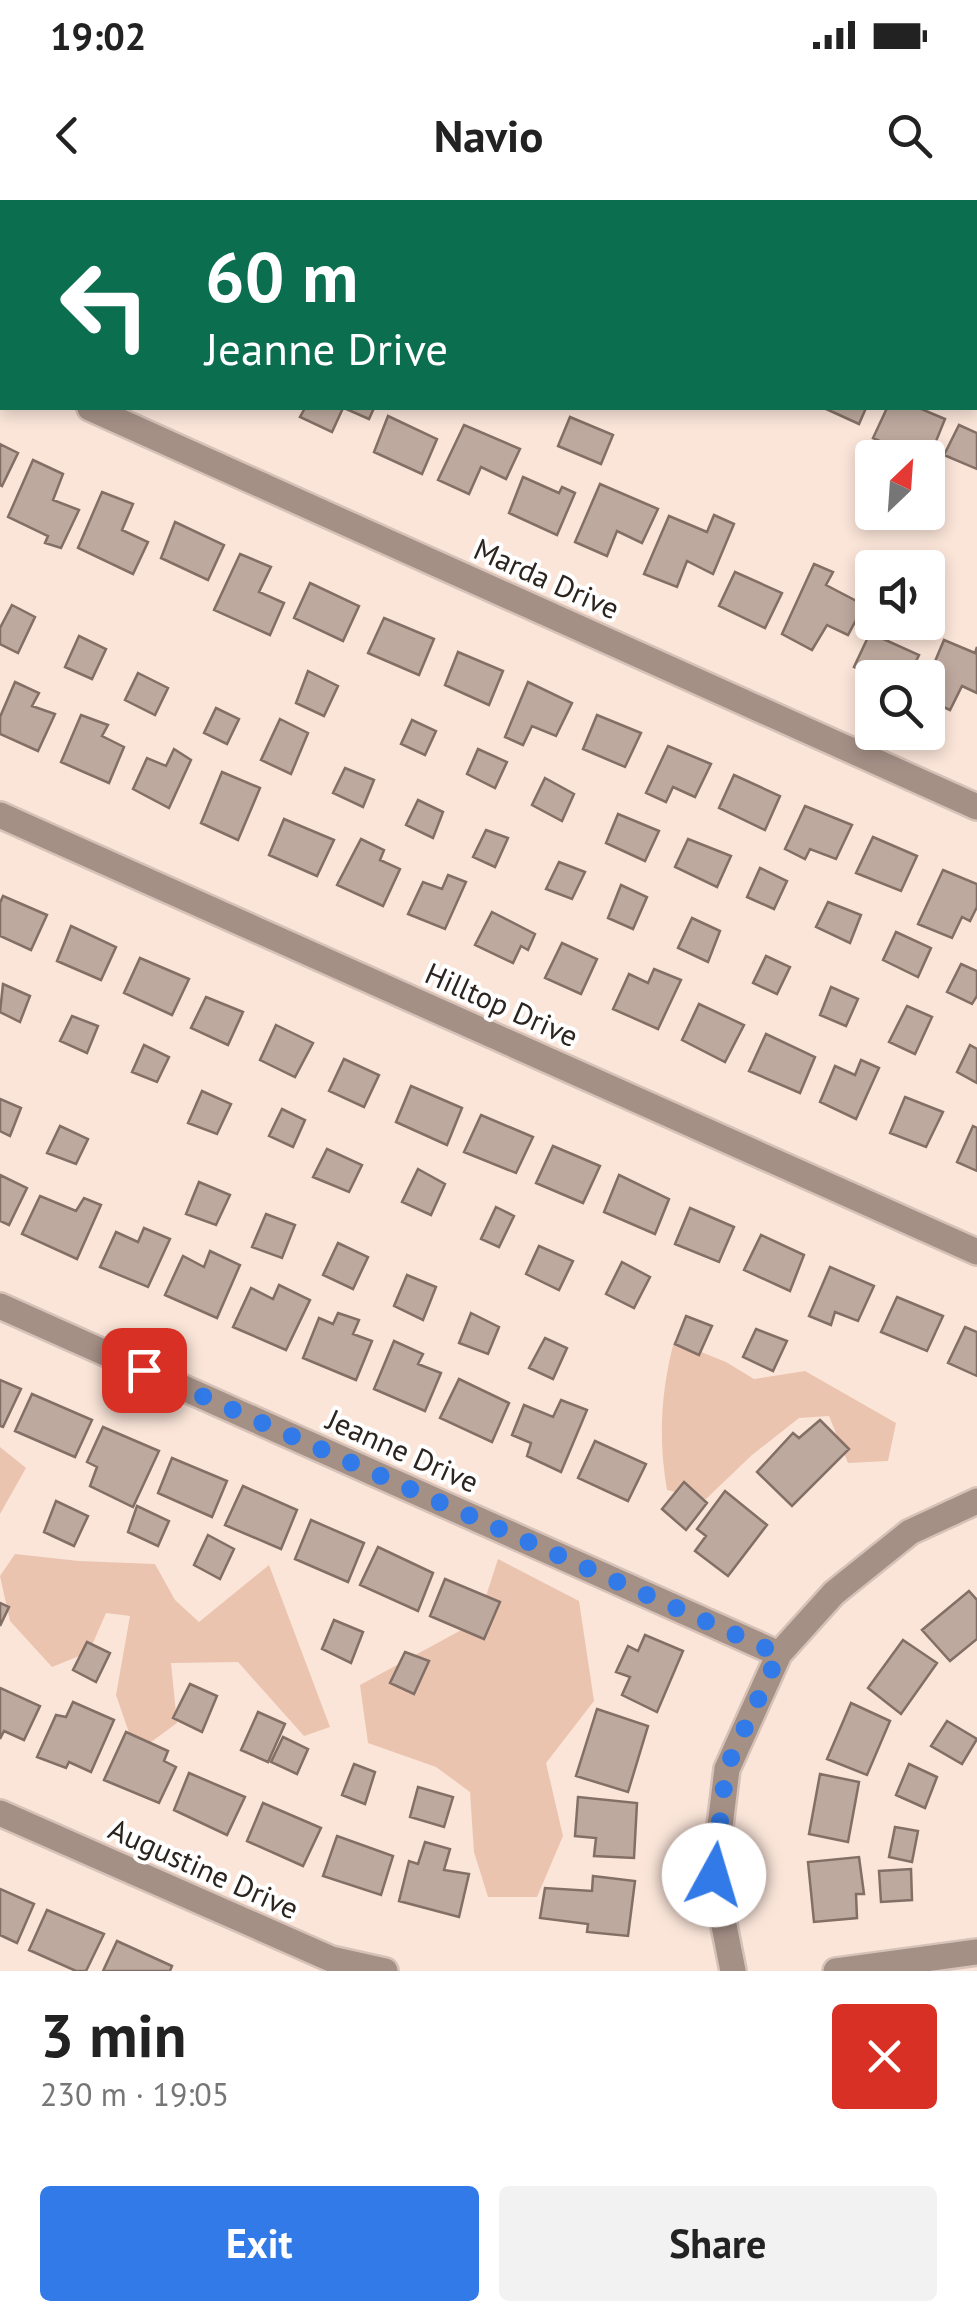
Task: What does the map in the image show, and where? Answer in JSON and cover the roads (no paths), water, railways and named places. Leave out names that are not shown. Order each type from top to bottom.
[{"type":"street","name":"Marda Drive","points":[[94,410],[977,807]]},
{"type":"street","name":"Hilltop Drive","points":[[0,815],[977,1252]]},
{"type":"street","name":"Jeanne Drive","points":[[0,1306],[779,1654]]},
{"type":"street","points":[[732,1971],[714,1875],[726,1769],[779,1654],[834,1593],[910,1532],[977,1502]]},
{"type":"street","name":"Augustine Drive","points":[[0,1813],[331,1959],[385,1971]]},
{"type":"street","points":[[836,1971],[977,1952]]}]
